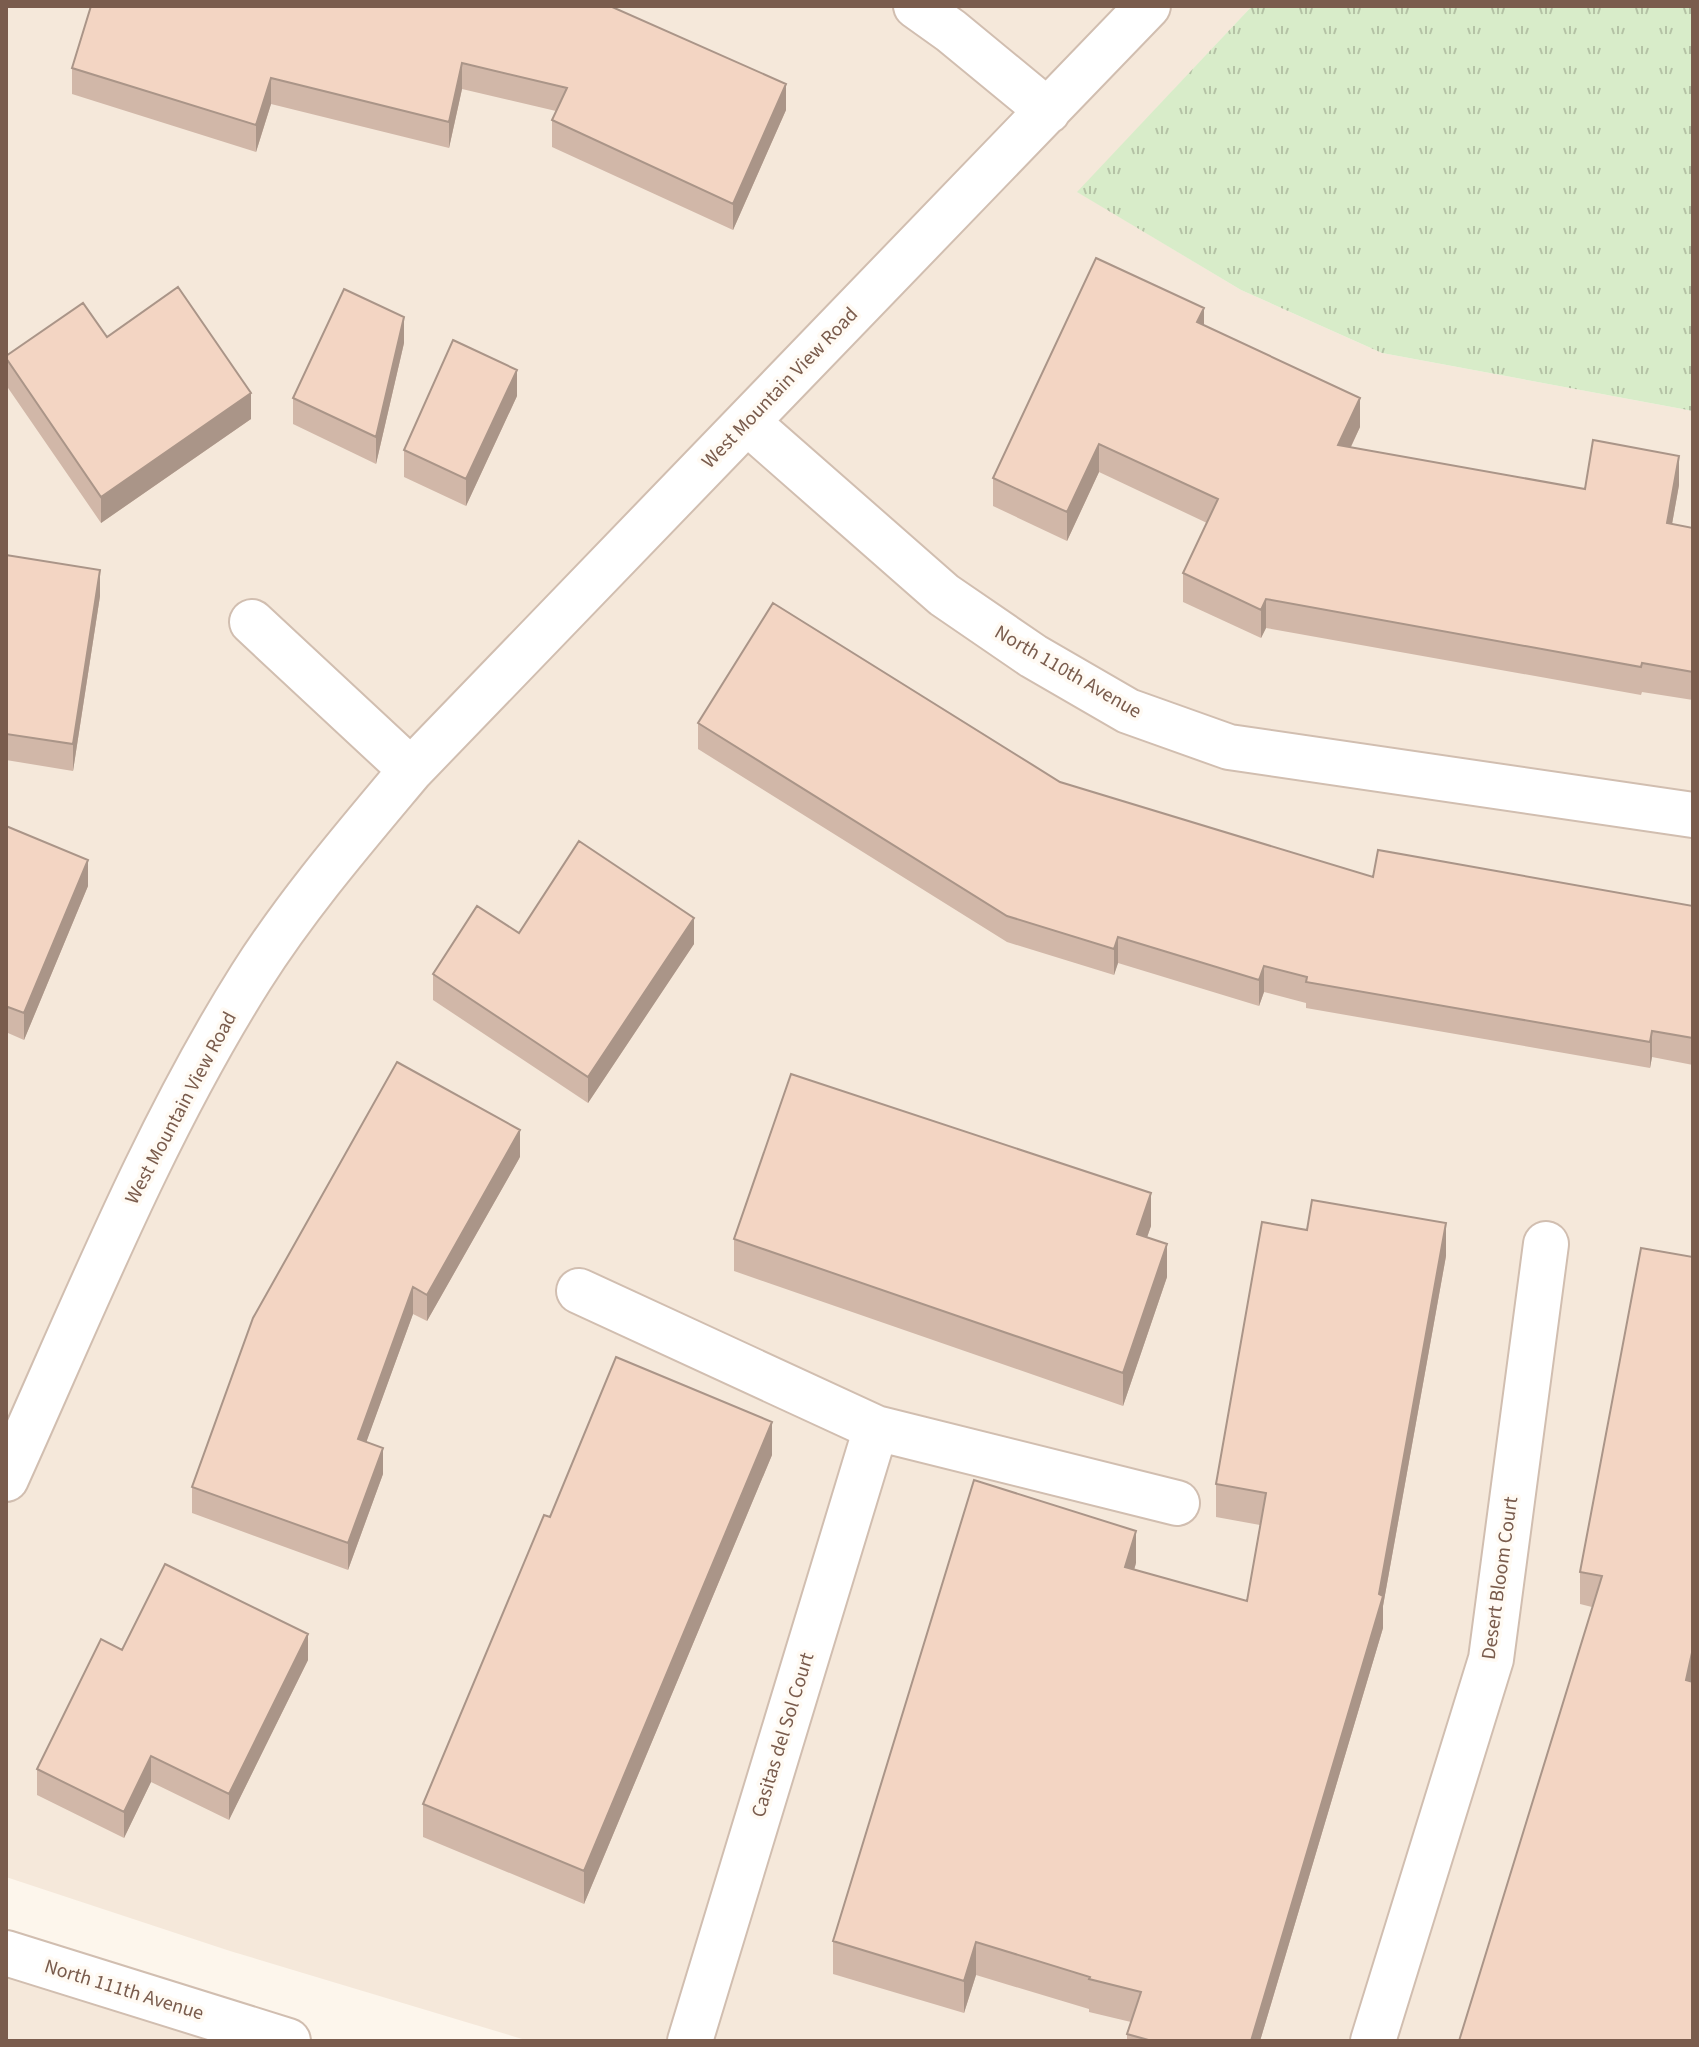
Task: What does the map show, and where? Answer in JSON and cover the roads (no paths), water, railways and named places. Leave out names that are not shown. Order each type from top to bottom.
[{"type":"street","points":[[916,6],[1048,111]]},
{"type":"street","name":"West Mountain View Road","points":[[6,1479],[146,1168],[251,977],[320,879],[411,770],[1148,6]]},
{"type":"street","name":"North 110th Avenue","points":[[747,422],[944,595],[1033,656],[1128,711],[1229,747],[1693,815]]},
{"type":"street","points":[[252,622],[411,770]]},
{"type":"street","name":"Desert Bloom Court","points":[[1373,2041],[1491,1659],[1546,1244]]},
{"type":"street","points":[[579,1291],[876,1428],[1177,1503]]},
{"type":"street","name":"Casitas del Sol Court","points":[[690,2041],[876,1428]]},
{"type":"street","name":"North 111th Avenue","points":[[6,1953],[288,2041]]}]
